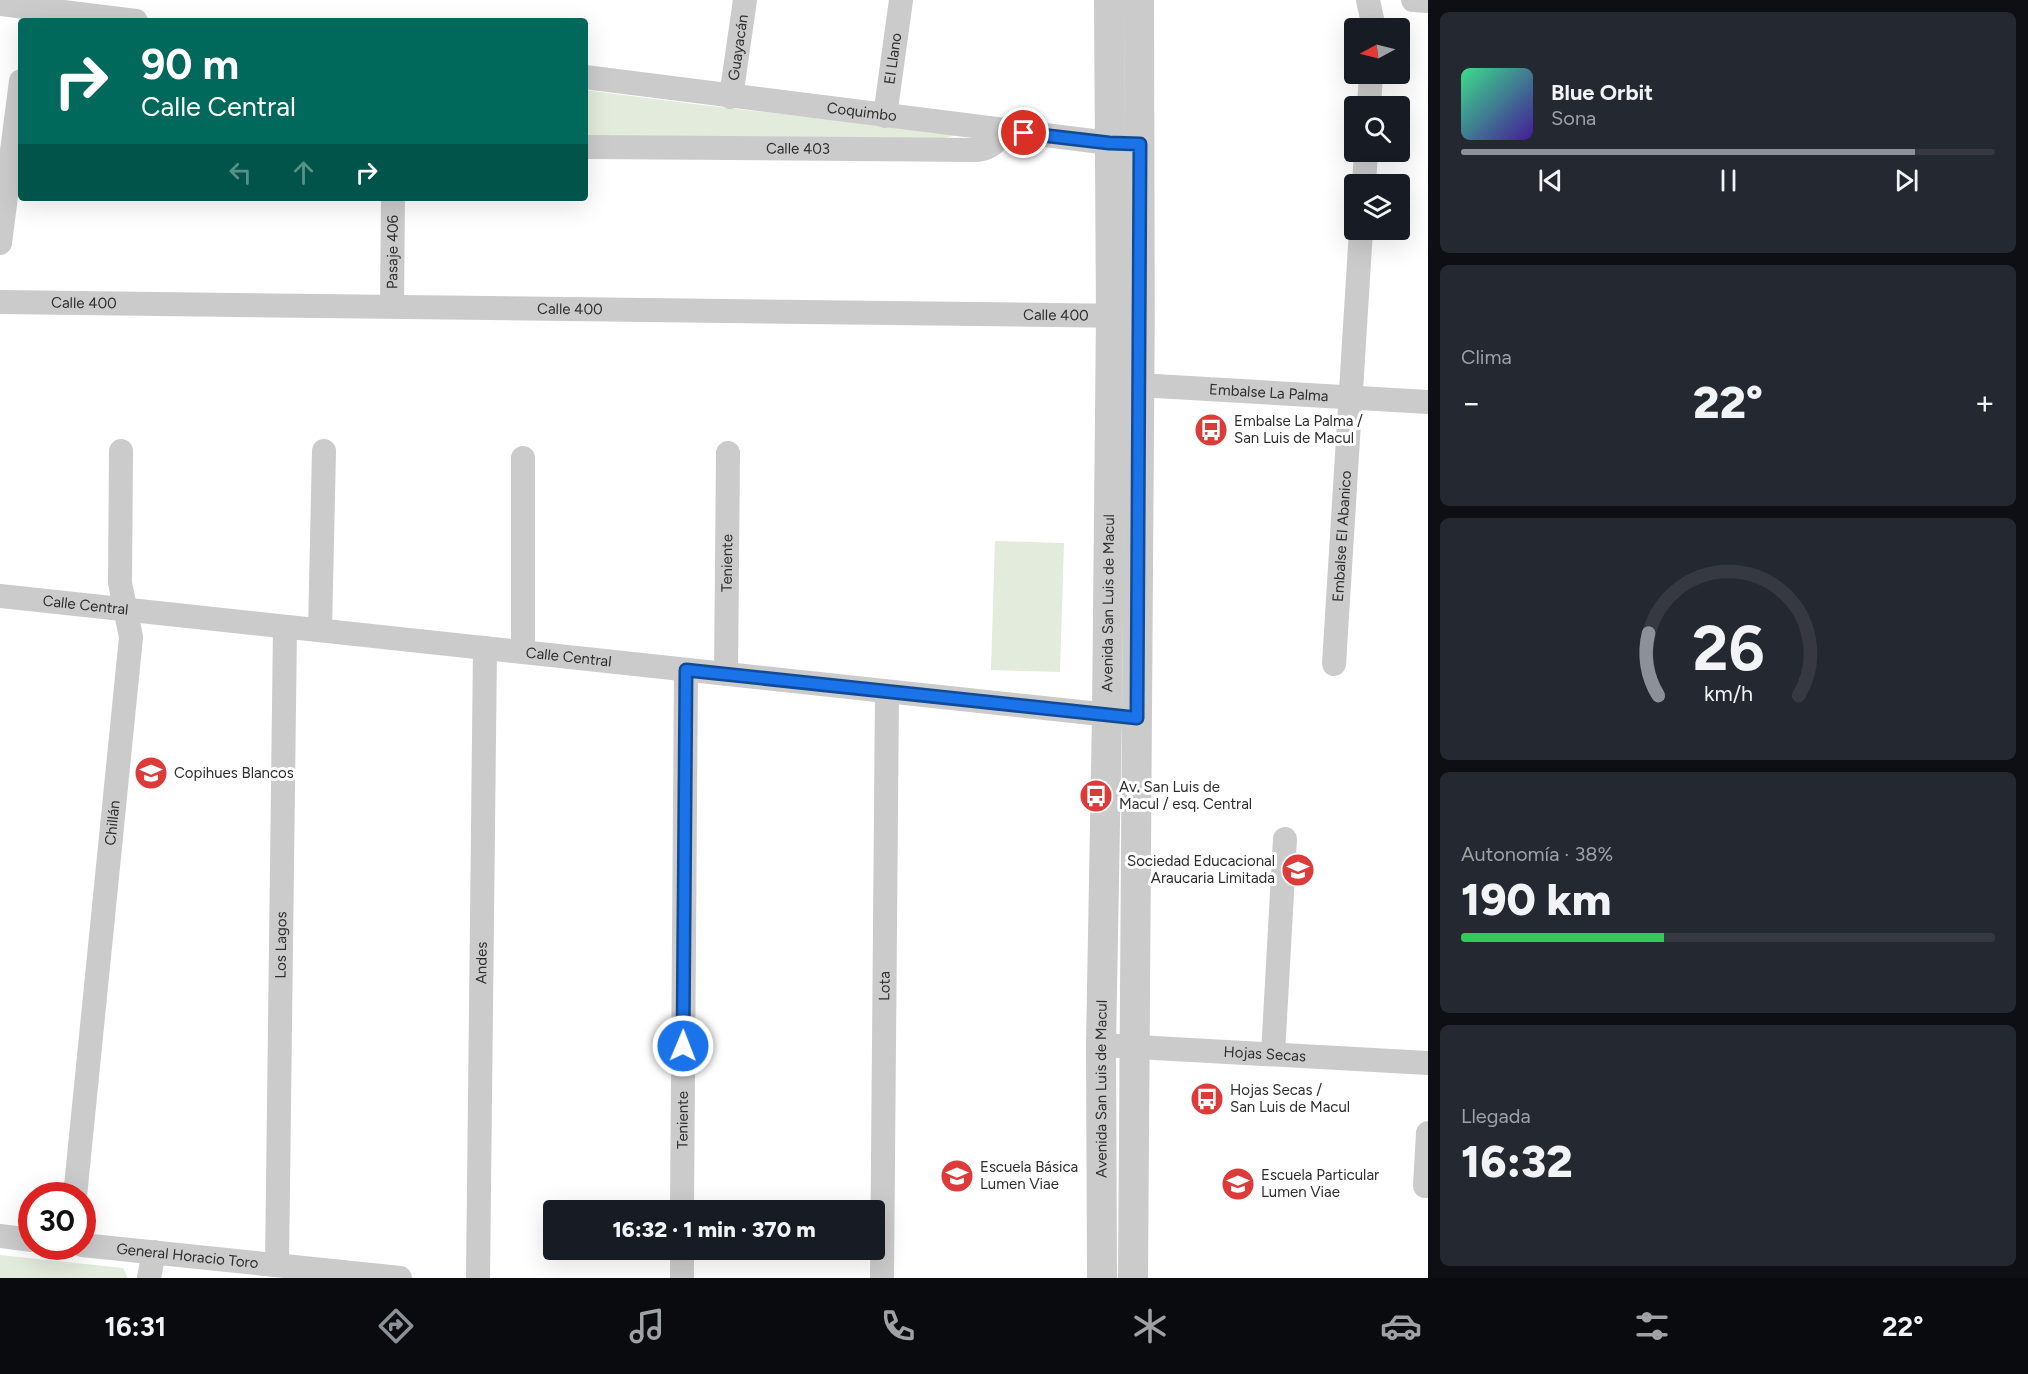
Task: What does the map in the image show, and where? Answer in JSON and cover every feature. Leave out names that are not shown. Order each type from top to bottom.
[{"type":"street","name":"Guayacán","points":[[731,97],[745,0]]},
{"type":"street","name":"El Llano","points":[[885,116],[900,0]]},
{"type":"street","name":"Avenida San Luis de Macul","points":[[1109,0],[1109,143],[1125,316],[1140,385],[1133,1278]]},
{"type":"street","name":"Avenida San Luis de Macul","points":[[1102,1278],[1101,1045],[1110,384],[1125,316],[1140,144],[1139,0]]},
{"type":"street","points":[[1368,0],[1372,18]]},
{"type":"street","points":[[1413,0],[1428,1]]},
{"type":"street","points":[[0,4],[30,10],[107,18]]},
{"type":"street","name":"Coquimbo","points":[[588,77],[885,116],[1109,143],[1140,144]]},
{"type":"street","points":[[0,243],[18,100]]},
{"type":"street","name":"Calle 403","points":[[588,147],[978,150],[992,146],[999,139],[1002,130]]},
{"type":"street","name":"Pasaje 406","points":[[392,306],[393,201]]},
{"type":"street","name":"Embalse El Abanico","points":[[1334,664],[1360,240]]},
{"type":"street","name":"Calle 400","points":[[0,302],[1125,316]]},
{"type":"street","name":"Embalse La Palma","points":[[1110,384],[1428,402]]},
{"type":"street","name":"Chillán","points":[[76,1182],[131,636],[120,583],[121,451]]},
{"type":"street","points":[[320,630],[324,451]]},
{"type":"street","name":"Teniente","points":[[726,674],[728,453]]},
{"type":"street","points":[[523,652],[524,458]]},
{"type":"street","name":"Calle Central","points":[[0,596],[1137,718]]},
{"type":"street","name":"Los Lagos","points":[[277,1265],[285,627]]},
{"type":"street","name":"Andes","points":[[478,1278],[485,648]]},
{"type":"street","name":"Teniente","points":[[682,1200],[686,670]]},
{"type":"street","name":"Lota","points":[[882,1278],[887,692]]},
{"type":"street","points":[[1273,1054],[1286,839]]},
{"type":"street","name":"Hojas Secas","points":[[1101,1045],[1428,1062]]},
{"type":"street","points":[[1425,1186],[1428,1132]]},
{"type":"street","points":[[0,1236],[18,1238]]},
{"type":"street","name":"General Horacio Toro","points":[[96,1246],[400,1278]]},
{"type":"street","points":[[148,1278],[154,1252]]},
{"type":"street","points":[[682,1260],[682,1278]]},
{"type":"green space","points":[[588,90],[960,134],[930,142],[588,138]]},
{"type":"green space","points":[[995,541],[1064,543],[1060,672],[991,670]]},
{"type":"green space","points":[[0,1255],[18,1257],[18,1260],[47,1260],[123,1268],[128,1278],[0,1278]]},
{"type":"place","name":"Embalse La Palma / San Luis de Macul","points":[[1211,430]]},
{"type":"place","name":"Copihues Blancos","points":[[151,773]]},
{"type":"place","name":"Av. San Luis de Macul / esq. Central","points":[[1096,796]]},
{"type":"place","name":"Sociedad Educacional Araucaria Limitada","points":[[1298,870]]},
{"type":"place","name":"Hojas Secas / San Luis de Macul","points":[[1207,1099]]},
{"type":"place","name":"Escuela Básica Lumen Viae","points":[[957,1176]]},
{"type":"place","name":"Escuela Particular Lumen Viae","points":[[1238,1184]]},
{"type":"route","points":[[683,1046],[686,670],[1137,718],[1140,144],[1109,143],[1024,133]]}]
